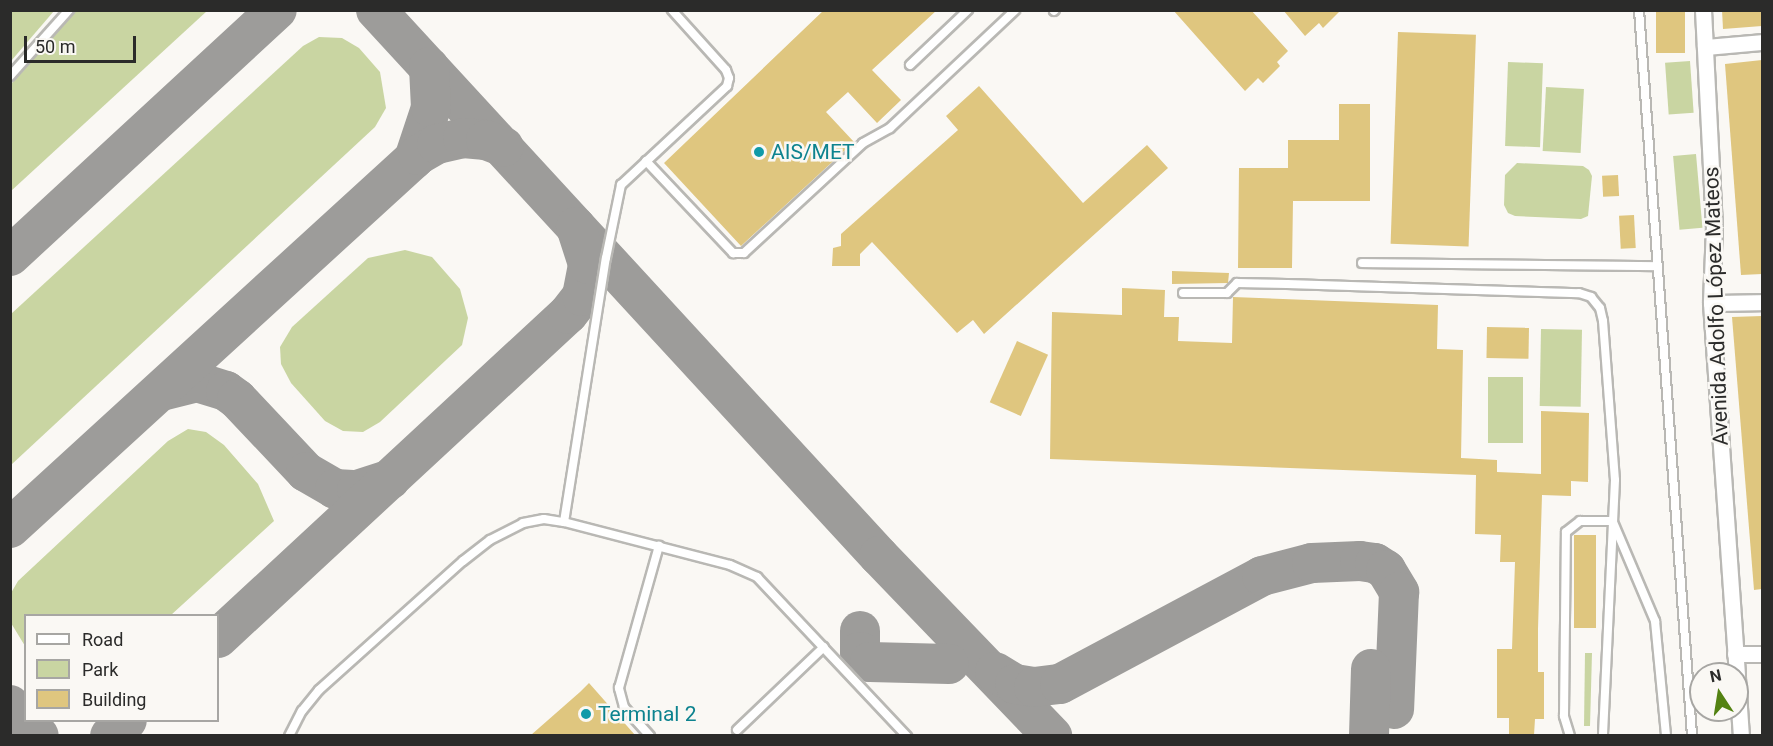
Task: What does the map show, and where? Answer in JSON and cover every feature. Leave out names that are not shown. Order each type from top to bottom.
[{"type":"street","name":"Avenida Adolfo López Mateos","points":[[1703,10],[1714,227],[1711,303],[1736,662]]},
{"type":"street","points":[[1705,47],[1762,42]]},
{"type":"street","points":[[1711,303],[1762,302]]},
{"type":"street","points":[[1735,654],[1762,654]]},
{"type":"lane","points":[[10,76],[69,10]]},
{"type":"lane","points":[[564,522],[617,197],[621,185],[727,86],[729,78],[726,70],[672,10]]},
{"type":"lane","points":[[910,65],[968,10]]},
{"type":"lane","points":[[646,161],[733,254],[744,253],[863,143],[890,128],[1015,10]]},
{"type":"lane","points":[[1640,10],[1692,735]]},
{"type":"lane","points":[[1362,263],[1658,266]]},
{"type":"lane","points":[[1183,293],[1227,293],[1237,283],[1579,293],[1591,297],[1600,308],[1603,321],[1615,480],[1603,735]]},
{"type":"lane","points":[[1570,735],[1564,716],[1566,532],[1580,521],[1612,521]]},
{"type":"lane","points":[[1612,521],[1655,621],[1666,735]]},
{"type":"lane","points":[[289,735],[302,711],[320,690],[463,561],[490,540],[523,523],[564,522],[745,570],[757,577],[907,735]]},
{"type":"lane","points":[[650,735],[624,707],[619,688],[658,546]]},
{"type":"lane","points":[[737,730],[824,647]]},
{"type":"green space","points":[[10,11],[54,11],[11,61]]},
{"type":"green space","points":[[76,11],[207,11],[11,191],[11,84]]},
{"type":"green space","points":[[319,37],[342,38],[359,48],[380,72],[386,108],[375,127],[11,465],[11,314],[303,46]]},
{"type":"green space","points":[[1690,61],[1694,113],[1669,115],[1665,63]]},
{"type":"green space","points":[[1508,62],[1543,63],[1540,147],[1505,146]]},
{"type":"green space","points":[[1546,87],[1584,89],[1581,153],[1543,151]]},
{"type":"green space","points":[[1696,154],[1702,228],[1680,230],[1673,156]]},
{"type":"green space","points":[[1517,163],[1583,166],[1589,170],[1592,176],[1588,216],[1581,219],[1515,216],[1508,213],[1504,205],[1505,175]]},
{"type":"green space","points":[[405,250],[432,257],[460,289],[468,318],[462,345],[380,422],[363,432],[343,431],[325,421],[291,383],[281,364],[280,347],[292,327],[368,258]]},
{"type":"green space","points":[[1541,329],[1582,330],[1581,407],[1540,406]]},
{"type":"green space","points":[[1488,377],[1523,377],[1523,443],[1488,443]]},
{"type":"green space","points":[[188,429],[206,432],[224,445],[258,484],[274,521],[172,614],[24,614],[24,644],[11,623],[11,593],[18,581],[168,441]]},
{"type":"green space","points":[[1585,653],[1592,653],[1590,726],[1584,726]]},
{"type":"building","name":"AIS/MET","points":[[824,10],[937,10],[872,70],[901,100],[877,123],[848,92],[826,112],[854,142],[741,246],[664,163]]},
{"type":"building","points":[[1173,10],[1251,10],[1288,51],[1277,62],[1280,66],[1263,83],[1258,78],[1245,91]]},
{"type":"building","points":[[1283,10],[1341,10],[1323,28],[1319,23],[1305,36]]},
{"type":"building","points":[[1656,10],[1685,10],[1685,53],[1656,53]]},
{"type":"building","points":[[1722,10],[1762,10],[1762,26],[1723,29]]},
{"type":"building","points":[[1398,32],[1476,35],[1469,247],[1391,244]]},
{"type":"building","points":[[1762,60],[1762,274],[1741,275],[1725,64]]},
{"type":"building","points":[[979,86],[1083,203],[1147,145],[1168,168],[984,334],[973,320],[957,333],[872,242],[860,254],[860,266],[832,266],[833,248],[841,246],[841,234],[958,130],[946,116]]},
{"type":"building","points":[[1339,104],[1370,104],[1370,201],[1293,201],[1292,268],[1238,268],[1239,168],[1288,168],[1288,140],[1339,140]]},
{"type":"building","points":[[1618,175],[1619,196],[1603,197],[1602,176]]},
{"type":"building","points":[[1634,215],[1636,248],[1621,249],[1619,216]]},
{"type":"building","points":[[1172,271],[1229,273],[1228,283],[1172,284]]},
{"type":"building","points":[[1122,288],[1165,290],[1164,317],[1179,317],[1178,341],[1232,343],[1233,297],[1438,305],[1437,349],[1463,350],[1461,458],[1497,460],[1497,472],[1541,474],[1541,411],[1589,413],[1588,482],[1571,481],[1571,496],[1542,495],[1538,672],[1544,672],[1544,719],[1535,719],[1534,735],[1509,735],[1509,718],[1497,718],[1497,649],[1512,649],[1515,562],[1500,562],[1501,535],[1475,534],[1476,475],[1050,459],[1052,312],[1122,315]]},
{"type":"building","points":[[1762,316],[1762,589],[1754,590],[1732,317]]},
{"type":"building","points":[[1487,327],[1529,328],[1528,359],[1486,358]]},
{"type":"building","points":[[1017,341],[1048,355],[1021,416],[990,402]]},
{"type":"building","points":[[1574,535],[1596,535],[1596,628],[1574,628]]},
{"type":"building","name":"Terminal 2","points":[[589,683],[635,735],[531,735],[580,692]]},
{"type":"taxiway","points":[[10,256],[277,10]]},
{"type":"taxiway","points":[[376,10],[879,556],[1052,736]]},
{"type":"taxiway","points":[[414,159],[431,108],[429,67]]},
{"type":"taxiway","points":[[10,528],[418,155],[437,144],[463,138],[486,140],[504,147]]},
{"type":"taxiway","points":[[219,637],[568,314],[582,296],[588,264],[576,227]]},
{"type":"taxiway","points":[[161,391],[197,382],[226,391],[237,399],[306,472],[335,489],[357,490],[390,479]]},
{"type":"taxiway","points":[[995,672],[1015,684],[1034,687],[1060,684],[1262,576],[1312,563],[1360,561],[1375,563],[1386,570],[1399,592],[1394,709]]},
{"type":"taxiway","points":[[860,631],[860,652],[870,662],[949,664]]},
{"type":"taxiway","points":[[1369,736],[1371,669]]},
{"type":"taxiway","points":[[10,705],[24,720]]},
{"type":"taxiway","points":[[26,722],[39,736]]},
{"type":"taxiway","points":[[110,736],[125,722]]},
{"type":"place","name":"AIS/MET","points":[[759,152]]},
{"type":"place","name":"Terminal 2","points":[[586,714]]}]
